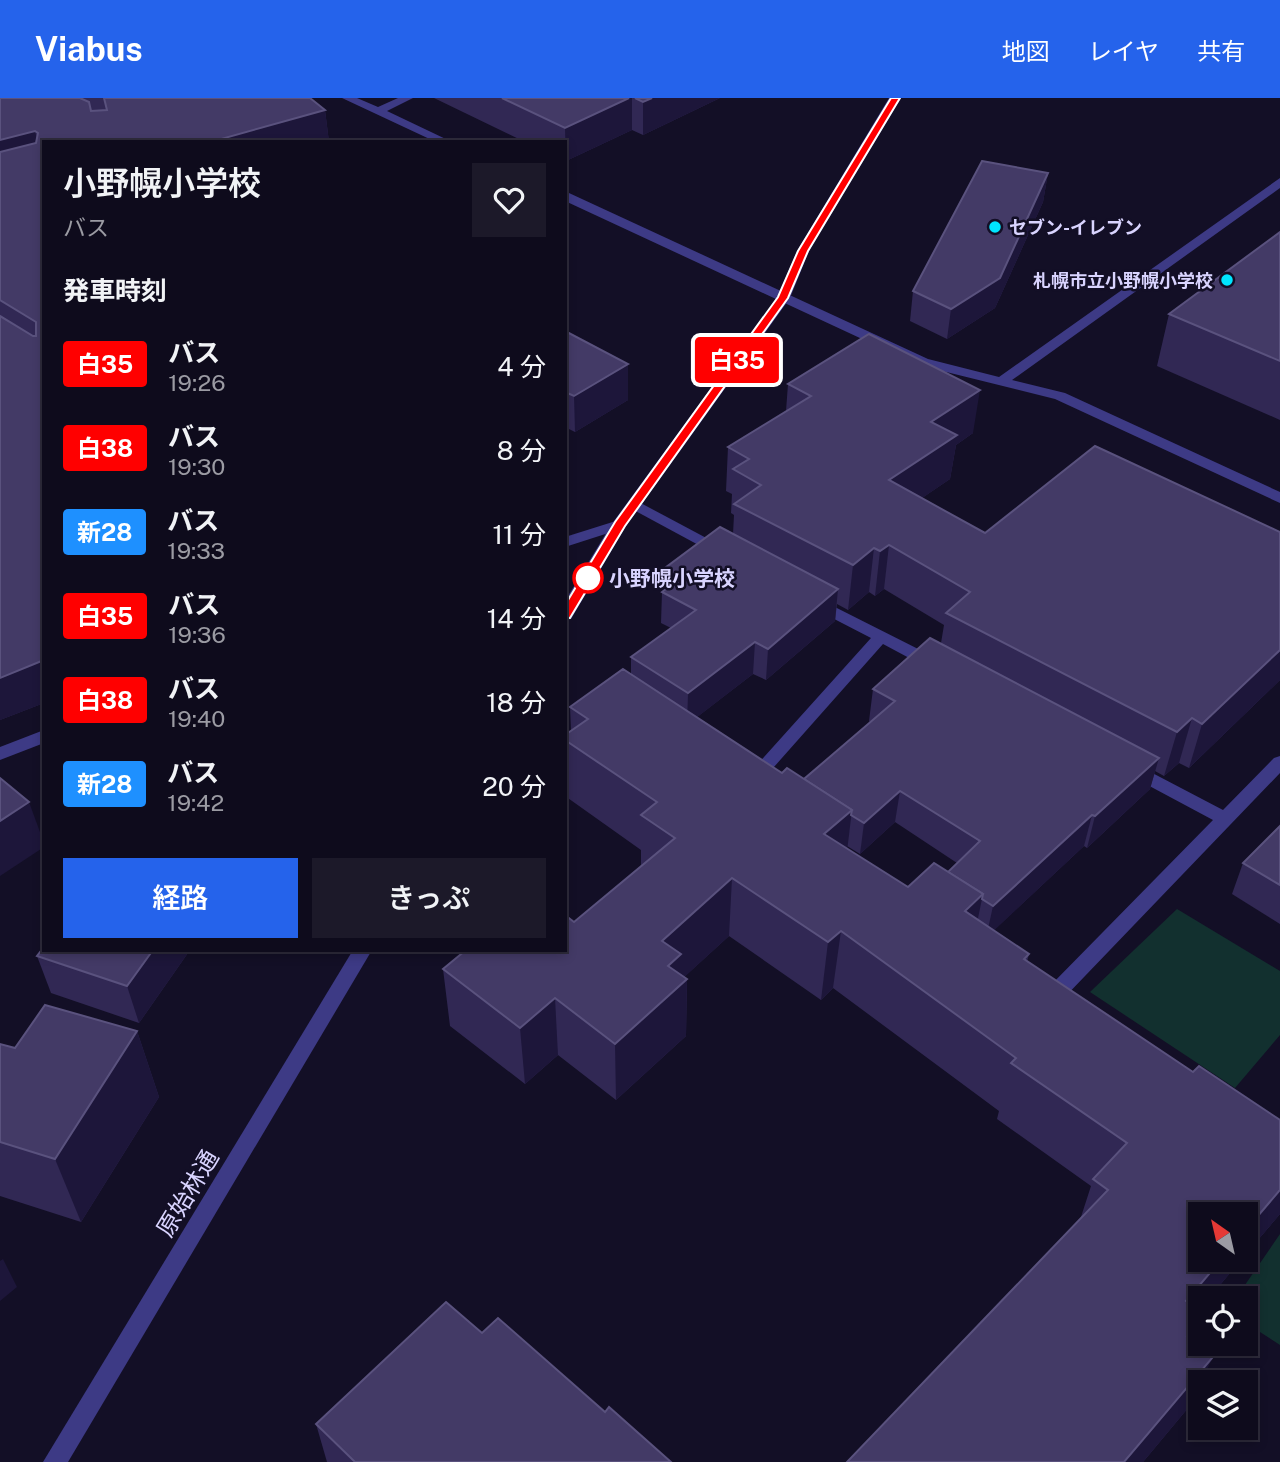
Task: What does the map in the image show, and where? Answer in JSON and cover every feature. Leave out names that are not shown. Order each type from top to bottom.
[{"type":"street","points":[[348,98],[442,140]]},
{"type":"street","points":[[379,111],[408,98]]},
{"type":"street","points":[[567,612],[619,525],[783,298],[803,251],[895,98]]},
{"type":"street","points":[[1002,381],[1280,182]]},
{"type":"street","points":[[567,197],[923,362],[1060,396],[1280,498]]},
{"type":"street","points":[[635,505],[734,558]]},
{"type":"street","points":[[567,541],[619,525]]},
{"type":"street","points":[[807,597],[943,669]]},
{"type":"street","points":[[756,797],[744,790],[881,637]]},
{"type":"street","points":[[0,754],[42,737]]},
{"type":"street","points":[[1114,760],[1224,818]]},
{"type":"street","points":[[1054,995],[1280,762]]},
{"type":"street","name":"原始林通","points":[[55,1462],[362,952]]},
{"type":"green space","points":[[1177,909],[1280,971],[1280,1035],[1235,1088],[1090,992]]},
{"type":"green space","points":[[1280,1234],[1280,1345],[1258,1331],[1258,1286],[1244,1286],[1254,1272],[1258,1272],[1258,1266]]},
{"type":"building","points":[[0,98],[80,98],[89,102],[91,111],[107,110],[104,98],[310,98],[325,110],[223,140],[42,140],[42,661],[0,678],[0,316],[33,336],[36,336],[36,322],[0,300],[0,152],[36,143],[38,133],[35,131],[0,140]]},
{"type":"building","points":[[502,98],[629,98],[565,128]]},
{"type":"building","points":[[635,98],[652,98],[643,102]]},
{"type":"building","points":[[982,161],[1048,173],[1000,278],[951,309],[913,291]]},
{"type":"building","points":[[1280,232],[1280,361],[1169,314]]},
{"type":"building","points":[[567,332],[628,364],[574,396],[567,393]]},
{"type":"building","points":[[869,334],[980,390],[931,422],[957,435],[889,480],[985,533],[1095,446],[1280,532],[1280,650],[1202,724],[1192,718],[1177,732],[946,613],[970,592],[889,545],[880,551],[874,548],[853,565],[734,504],[761,485],[733,469],[749,459],[728,447],[811,396],[788,384]]},
{"type":"building","points":[[720,527],[838,589],[768,649],[755,642],[688,693],[631,657],[696,610],[662,592],[681,577],[665,568]]},
{"type":"building","points":[[930,638],[1159,758],[993,906],[982,899],[983,894],[948,872],[980,841],[900,791],[864,823],[851,815],[852,810],[804,779],[895,701],[873,689]]},
{"type":"building","points":[[623,669],[782,773],[787,768],[852,810],[824,834],[908,887],[934,863],[983,894],[965,911],[1029,954],[1024,959],[1193,1072],[1199,1066],[1280,1120],[1280,1190],[1258,1216],[1258,1202],[1188,1202],[1188,1272],[1211,1272],[1199,1286],[1188,1286],[1188,1356],[1213,1357],[1202,1370],[1188,1370],[1188,1386],[1124,1462],[847,1462],[1108,1190],[1093,1179],[1127,1143],[1011,1063],[1016,1058],[841,931],[828,942],[732,878],[662,941],[681,954],[668,966],[687,979],[615,1044],[555,998],[520,1028],[443,969],[464,952],[567,952],[567,917],[574,922],[675,838],[641,815],[657,802],[567,741],[567,734],[588,719],[570,707]]},
{"type":"building","points":[[0,778],[29,802],[0,821]]},
{"type":"building","points":[[1280,826],[1280,885],[1243,863]]},
{"type":"building","points":[[42,950],[42,952],[152,952],[127,986],[37,956]]},
{"type":"building","points":[[45,1005],[137,1031],[55,1159],[0,1142],[0,1044],[15,1048]]},
{"type":"building","points":[[446,1302],[482,1333],[498,1318],[605,1412],[609,1407],[671,1462],[355,1462],[316,1424]]},
{"type":"bus line","name":"白35","points":[[567,612],[619,525],[783,298],[803,251],[895,98]]},
{"type":"place","name":"セブン-イレブン","points":[[995,227]]},
{"type":"place","name":"札幌市立小野幌小学校","points":[[1227,280]]},
{"type":"place","name":"小野幌小学校","points":[[588,578]]}]
